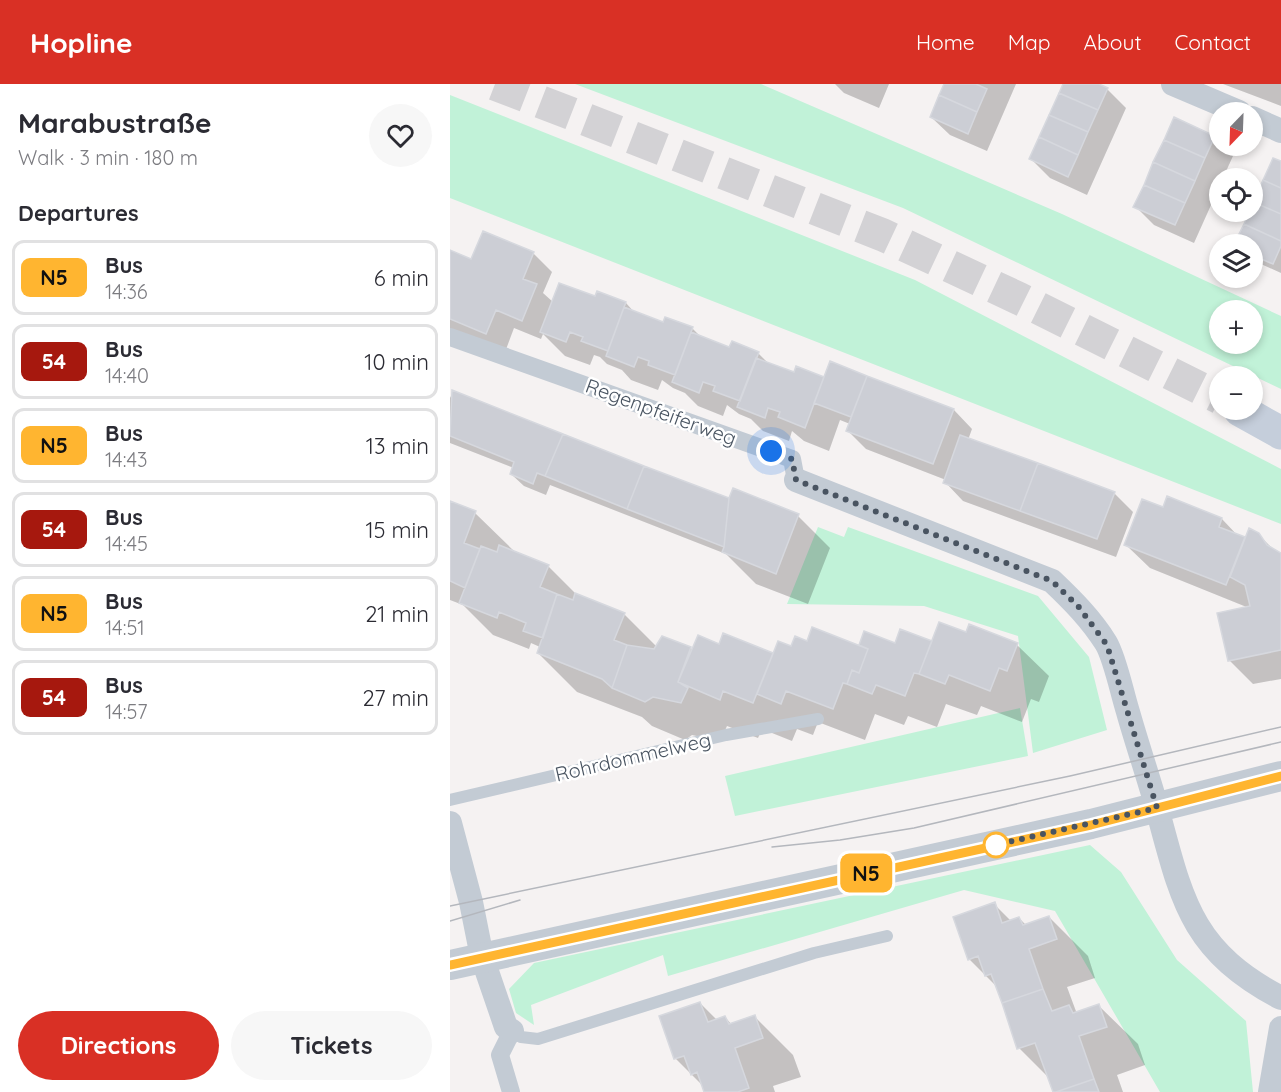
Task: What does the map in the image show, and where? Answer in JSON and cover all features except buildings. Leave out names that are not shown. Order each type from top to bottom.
[{"type":"main road","points":[[1258,420],[1281,433]]},
{"type":"street","points":[[1173,84],[1215,102]]},
{"type":"street","points":[[1263,123],[1281,131]]},
{"type":"street","name":"Regenpfeiferweg","points":[[450,337],[792,459],[796,480],[1052,581],[1078,606],[1107,645],[1157,808],[1174,875],[1189,912],[1200,931],[1234,969],[1254,984],[1281,998]]},
{"type":"street","points":[[450,964],[1091,825],[1281,776]]},
{"type":"street","points":[[450,823],[471,902],[482,957],[506,1027],[512,1031],[500,1055],[511,1092]]},
{"type":"street","points":[[1270,1092],[1281,1028]]},
{"type":"lane","name":"Rohrdommelweg","points":[[450,800],[726,735],[818,719]]},
{"type":"lane","points":[[512,1031],[521,1036],[538,1038],[814,953],[887,936]]},
{"type":"green space","points":[[575,84],[761,84],[1062,214],[1209,282],[1209,288],[1221,288],[1247,300],[1209,300],[1209,354],[1263,354],[1263,308],[1281,316],[1281,389],[1263,380],[1263,366],[1233,366],[903,208]]},
{"type":"green space","points":[[450,95],[915,280],[1281,469],[1281,524],[450,198]]},
{"type":"green space","points":[[818,527],[844,537],[848,527],[1038,596],[1089,657],[1107,730],[1033,753],[1018,636],[924,606],[787,604]]},
{"type":"green space","points":[[1020,708],[1028,756],[735,816],[725,776]]},
{"type":"green space","points":[[1090,845],[1121,872],[1177,960],[1246,1021],[1253,1092],[1160,1092],[1055,911],[964,890],[668,976],[663,955],[531,1005],[534,1025],[516,1013],[509,989],[534,963]]},
{"type":"tunnel","points":[[495,84],[883,235],[1020,299],[1209,393]]},
{"type":"tram line","points":[[450,906],[1070,776],[1281,727]]},
{"type":"tram line","points":[[772,847],[840,840],[914,828],[1281,742]]},
{"type":"tram line","points":[[450,921],[520,900]]},
{"type":"bus line","name":"N5","points":[[450,965],[1091,825],[1281,776]]},
{"type":"route","points":[[771,451],[792,459],[796,480],[1052,581],[1078,606],[1107,645],[1157,808],[1091,825],[991,846],[996,845]]}]
